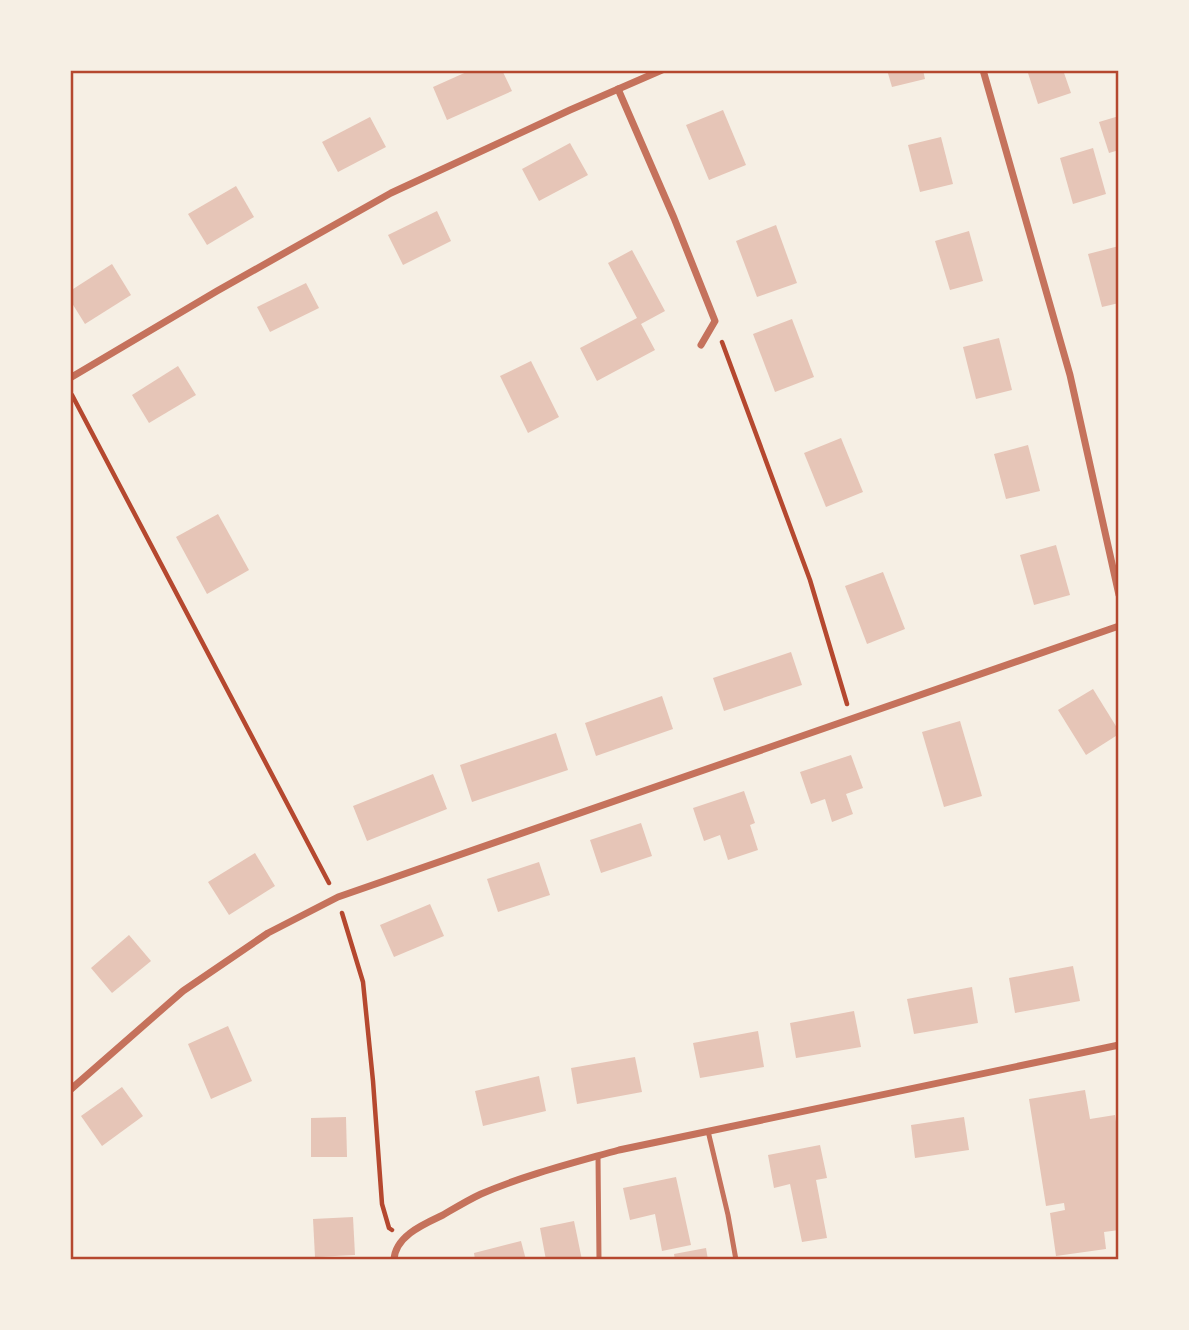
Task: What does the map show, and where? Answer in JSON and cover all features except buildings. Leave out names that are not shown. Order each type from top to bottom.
[{"type":"street","points":[[70,378],[391,193],[662,70]]},
{"type":"street","points":[[983,70],[1070,375],[1119,595]]},
{"type":"street","points":[[618,89],[715,321],[701,345]]},
{"type":"street","points":[[70,1090],[183,991],[268,933],[338,897],[1119,626]]},
{"type":"street","points":[[394,1260],[394,1251],[419,1227],[481,1194],[542,1172],[598,1156],[708,1131],[1119,1045]]},
{"type":"lane","points":[[708,1131],[736,1260]]},
{"type":"lane","points":[[598,1156],[599,1260]]},
{"type":"path","points":[[715,321],[810,580],[852,719]]},
{"type":"path","points":[[70,391],[338,897],[363,982],[382,1204],[389,1228],[403,1240]]}]
